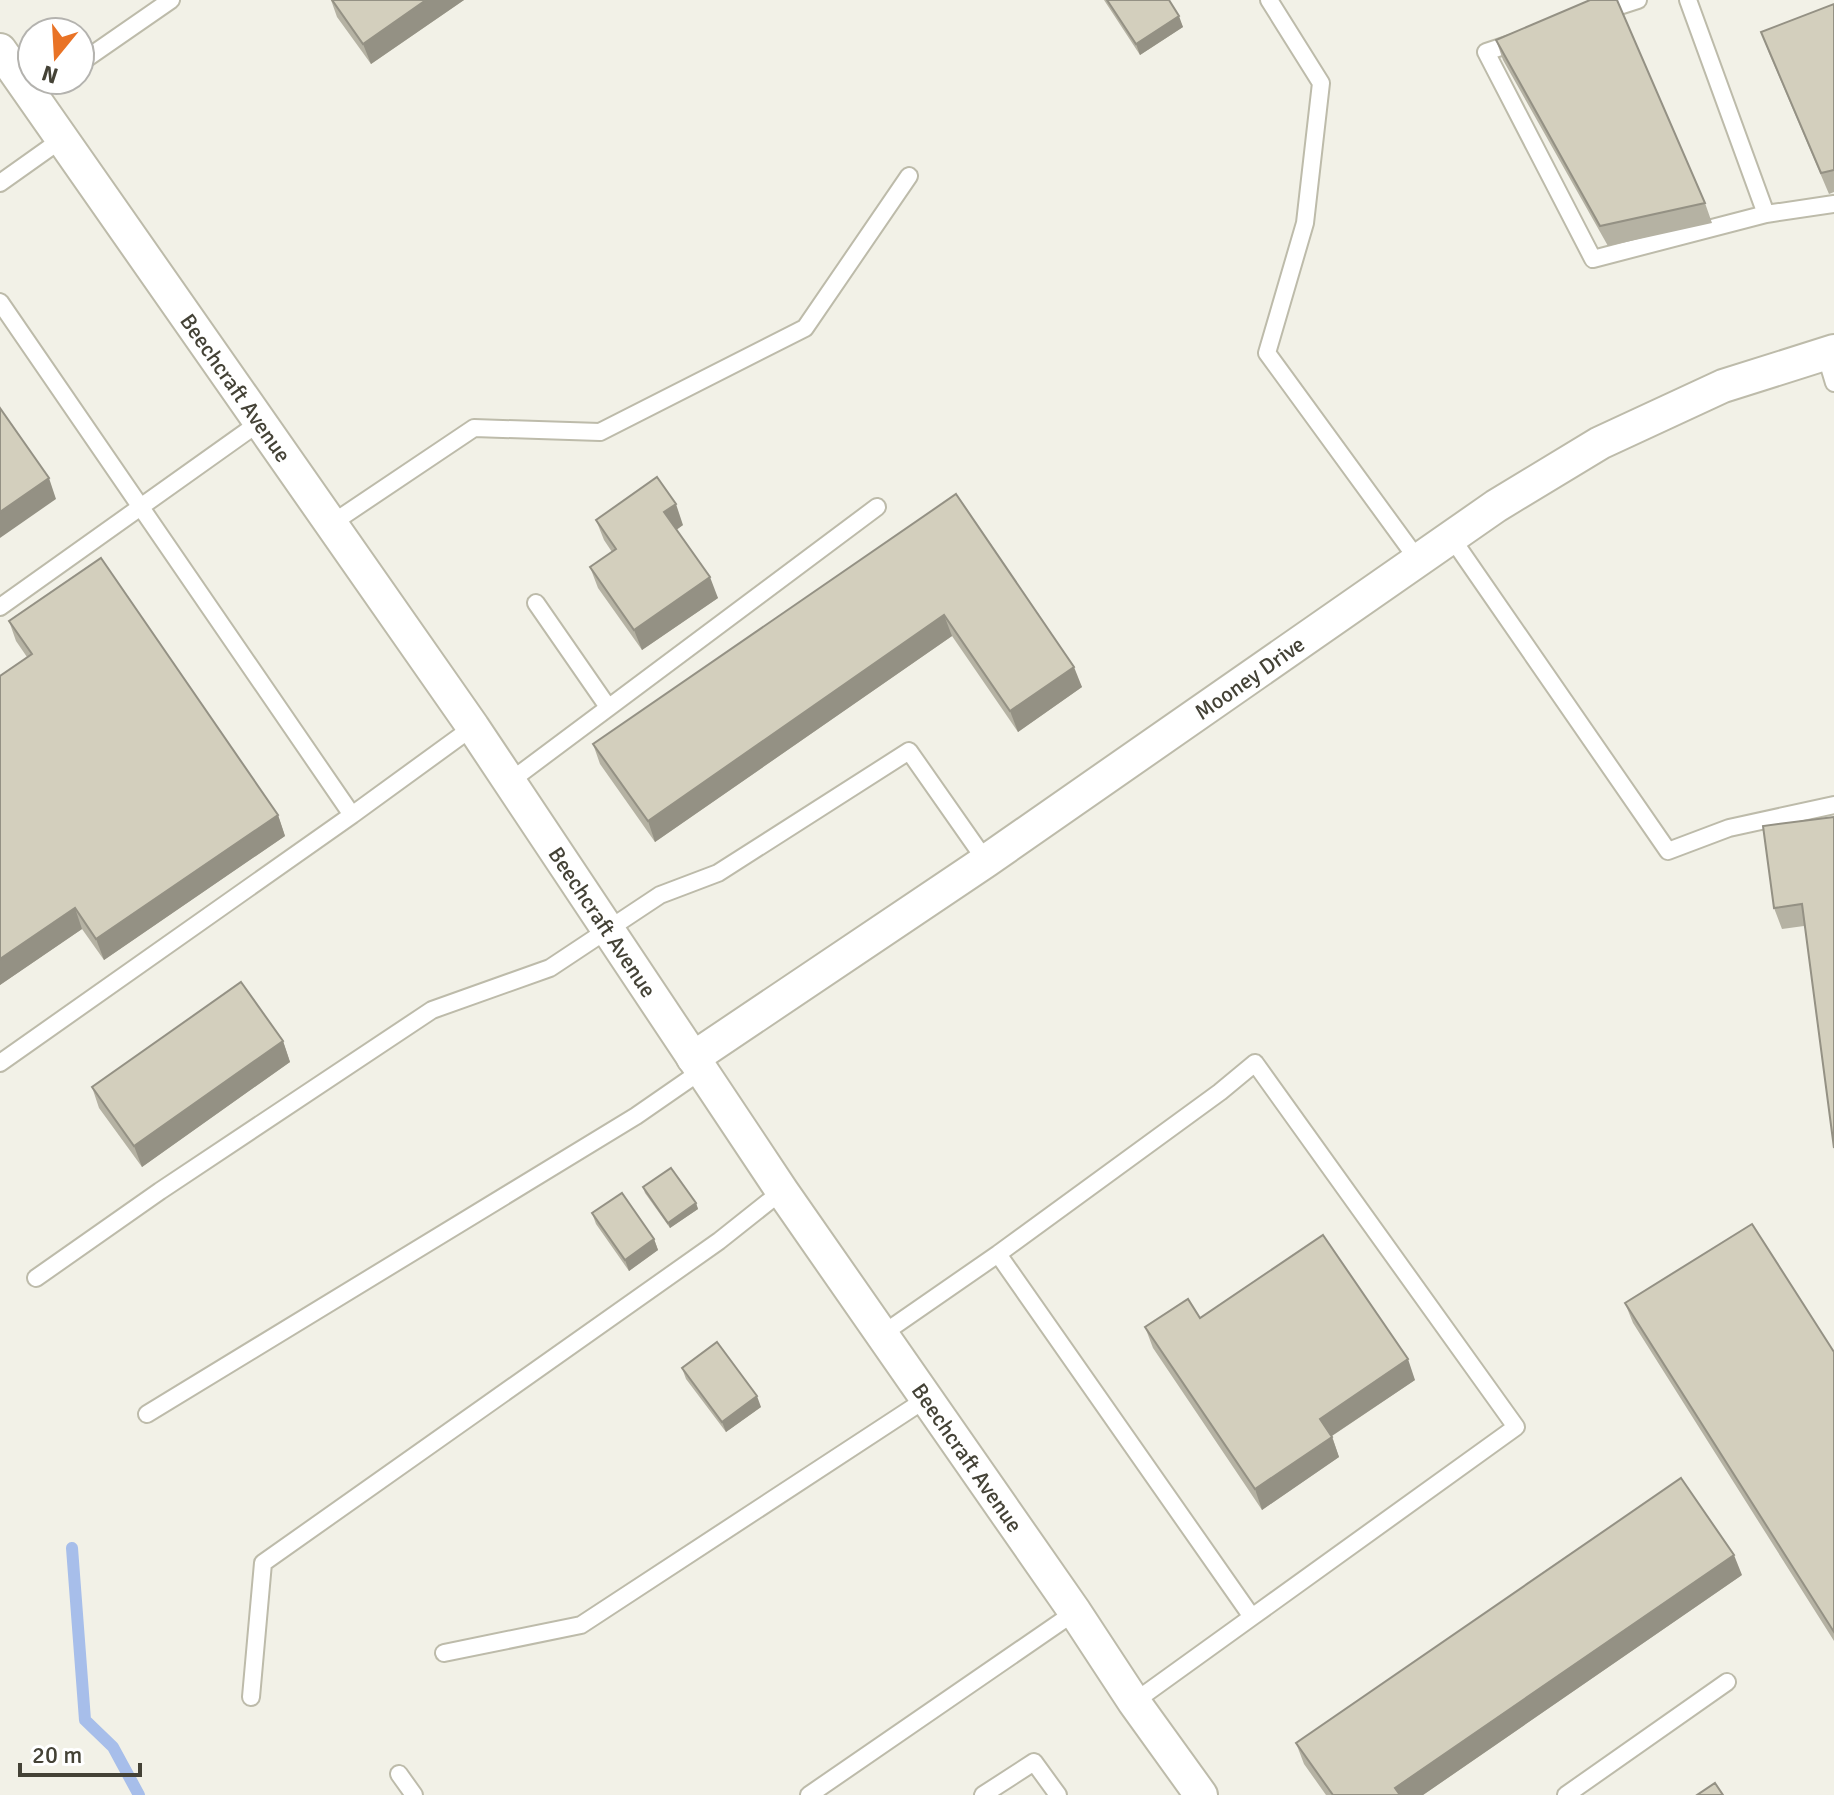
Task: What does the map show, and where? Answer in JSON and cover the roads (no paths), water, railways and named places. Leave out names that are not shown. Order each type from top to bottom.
[{"type":"street","name":"Beechcraft Avenue","points":[[47,96],[62,139],[473,727],[782,1191],[1201,1795]]},
{"type":"street","name":"Mooney Drive","points":[[697,1065],[1496,506],[1600,443],[1723,386],[1831,362]]},
{"type":"lane","points":[[96,52],[171,0]]},
{"type":"lane","points":[[1269,0],[1321,83],[1305,223],[1267,353],[1418,560]]},
{"type":"lane","points":[[1583,19],[1638,0]]},
{"type":"lane","points":[[1688,0],[1766,214]]},
{"type":"lane","points":[[1541,33],[1486,52],[1593,259],[1766,214],[1834,204]]},
{"type":"lane","points":[[0,183],[62,139]]},
{"type":"lane","points":[[331,524],[474,428],[600,432],[805,328],[909,176]]},
{"type":"lane","points":[[0,302],[352,815]]},
{"type":"lane","points":[[0,607],[260,422]]},
{"type":"lane","points":[[509,782],[877,507]]},
{"type":"lane","points":[[1451,537],[1668,851],[1729,828],[1834,805]]},
{"type":"lane","points":[[536,603],[608,707]]},
{"type":"lane","points":[[0,1063],[473,727]]},
{"type":"lane","points":[[36,1278],[160,1191],[432,1010],[550,968],[660,895],[718,873],[909,751],[986,861]]},
{"type":"lane","points":[[881,1335],[998,1254],[1255,1063],[1516,1427],[1134,1702]]},
{"type":"lane","points":[[147,1414],[636,1116],[697,1065]]},
{"type":"lane","points":[[251,1697],[263,1563],[719,1241],[782,1191]]},
{"type":"lane","points":[[998,1254],[1252,1617]]},
{"type":"lane","points":[[444,1653],[581,1625],[926,1399]]},
{"type":"lane","points":[[809,1795],[1075,1612]]},
{"type":"lane","points":[[1566,1795],[1727,1682]]},
{"type":"lane","points":[[983,1795],[1034,1762],[1058,1795]]},
{"type":"lane","points":[[399,1774],[414,1795]]},
{"type":"waterway","points":[[72,1548],[85,1720],[113,1747],[139,1795]]}]
